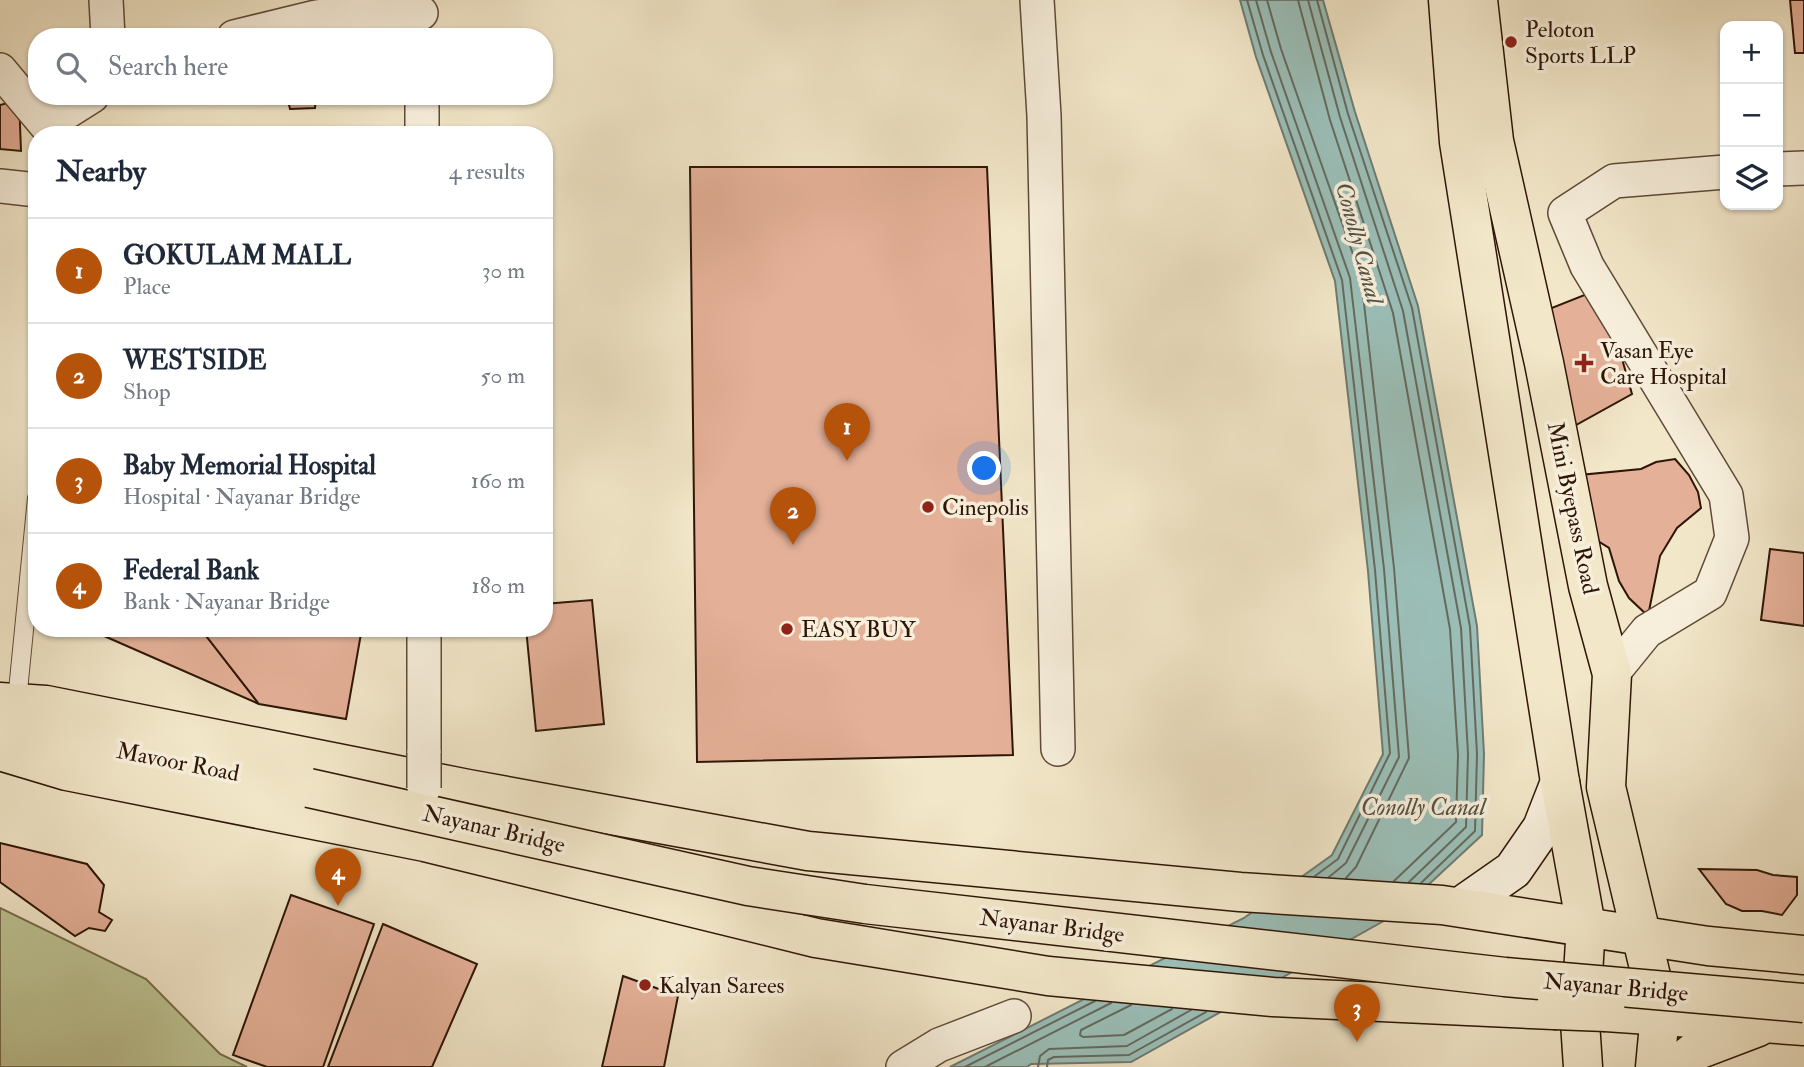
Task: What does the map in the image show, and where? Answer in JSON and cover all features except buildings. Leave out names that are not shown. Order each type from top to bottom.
[{"type":"main road","points":[[1448,0],[1459,142],[1560,782],[1586,926],[1580,1022],[1583,1067]]},
{"type":"main road","name":"Mini Byepass Road","points":[[1478,0],[1494,141],[1544,363],[1588,586],[1612,674],[1606,787],[1660,1014],[1655,1067]]},
{"type":"main road","points":[[5,707],[46,705],[468,789],[808,851],[1240,892],[1451,906],[1708,946],[1804,956]]},
{"type":"main road","name":"Mavoor Road","points":[[5,707],[46,737]]},
{"type":"main road","name":"Mavoor Road","points":[[0,736],[46,737],[309,788]]},
{"type":"main road","points":[[0,751],[67,771],[425,842],[816,938],[1048,976],[1273,997],[1660,1014],[1787,1024]]},
{"type":"main road","points":[[1451,906],[1513,870],[1542,828],[1560,782]]},
{"type":"main road","name":"Nayanar Bridge","points":[[309,788],[748,886],[865,904],[1505,977],[1804,1003]]},
{"type":"main road","points":[[952,960],[928,939],[922,928],[921,914],[929,895],[945,882],[978,867]]},
{"type":"main road","points":[[1675,1067],[1695,1051],[1787,1024]]},
{"type":"street","points":[[106,0],[108,28]]},
{"type":"street","points":[[1037,0],[1044,116],[1058,749]]},
{"type":"street","points":[[271,28],[316,17],[355,12],[421,17]]},
{"type":"street","points":[[0,70],[43,126]]},
{"type":"street","points":[[51,126],[80,105]]},
{"type":"street","points":[[422,105],[422,126]]},
{"type":"street","points":[[1783,169],[1804,168]]},
{"type":"street","points":[[1612,674],[1647,631],[1710,593],[1732,538],[1726,495],[1587,266],[1565,212],[1614,181],[1720,172]]},
{"type":"street","points":[[0,186],[28,189]]},
{"type":"street","points":[[424,637],[424,794]]},
{"type":"street","points":[[903,1067],[939,1045],[1014,1016]]},
{"type":"lane","points":[[5,707],[28,557]]},
{"type":"green space","points":[[0,908],[146,979],[220,1054],[247,1067],[0,1067]]},
{"type":"water","name":"Conolly Canal","points":[[1240,0],[1323,0],[1355,112],[1418,306],[1477,626],[1484,754],[1482,835],[1398,913],[1131,1062],[1031,1064],[1027,1067],[950,1067],[1244,918],[1332,855],[1383,754],[1368,571],[1335,281],[1256,57]]},
{"type":"place","name":"Peloton Sports LLP","points":[[1511,42]]},
{"type":"place","name":"Vasan Eye Care Hospital","points":[[1584,363]]},
{"type":"place","name":"GOKULAM MALL","points":[[847,461]]},
{"type":"place","name":"Cinepolis","points":[[928,507]]},
{"type":"place","name":"WESTSIDE","points":[[793,545]]},
{"type":"place","name":"EASY BUY","points":[[787,629]]},
{"type":"place","name":"Federal Bank","points":[[338,906]]},
{"type":"place","name":"Kalyan Sarees","points":[[645,985]]},
{"type":"place","name":"Baby Memorial Hospital","points":[[1357,1042]]}]
